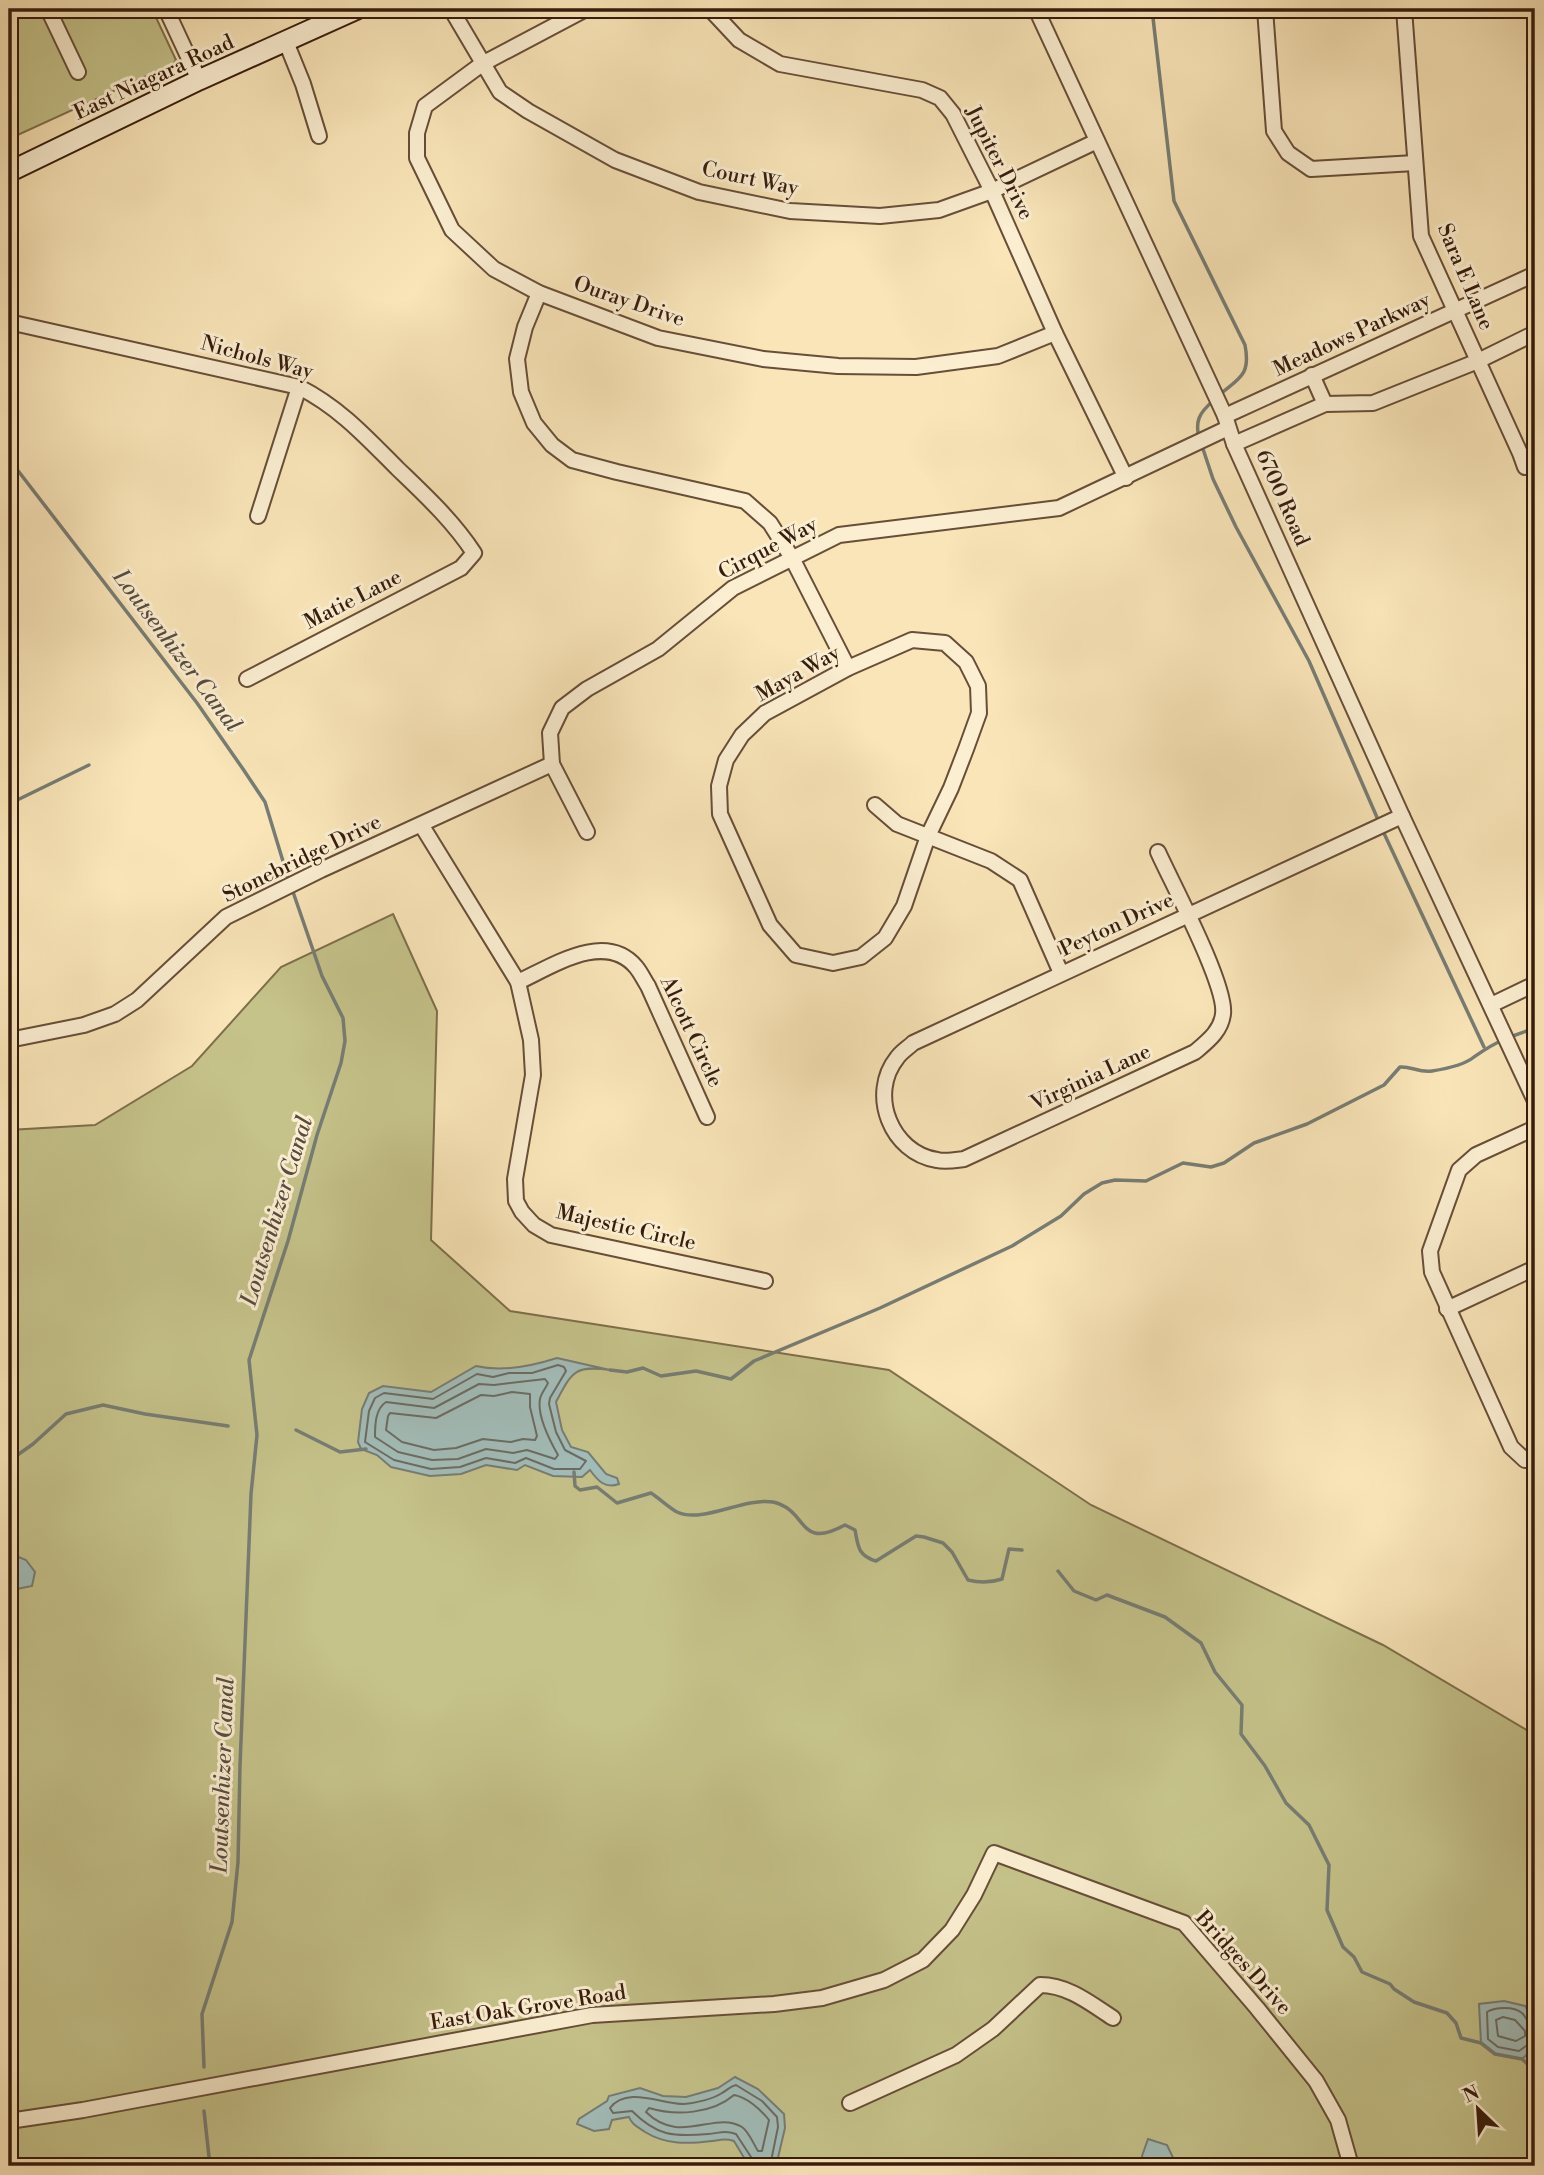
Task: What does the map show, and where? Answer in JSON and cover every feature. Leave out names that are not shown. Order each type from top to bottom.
[{"type":"street","points":[[48,9],[78,72]]},
{"type":"street","points":[[166,9],[199,80]]},
{"type":"street","name":"East Niagara Road","points":[[9,172],[199,80],[357,9]]},
{"type":"street","name":"Court Way","points":[[451,9],[500,92],[527,111],[615,160],[699,192],[790,211],[880,216],[939,210],[992,191],[1097,141]]},
{"type":"street","name":"Ouray Drive","points":[[586,9],[482,64],[425,106],[417,133],[417,158],[452,230],[494,269],[539,293],[658,338],[763,359],[838,366],[915,367],[998,356],[1055,333]]},
{"type":"street","name":"Jupiter Drive","points":[[710,9],[739,40],[780,64],[922,90],[940,98],[953,114],[992,191],[1055,333],[1126,478]]},
{"type":"street","name":"6700 Road","points":[[1036,9],[1226,422],[1402,816],[1535,1101]]},
{"type":"street","points":[[1265,9],[1274,131],[1288,153],[1311,169],[1415,163]]},
{"type":"street","name":"Sara E Lane","points":[[1404,9],[1421,236],[1478,361],[1530,465]]},
{"type":"street","points":[[286,42],[303,84],[318,136]]},
{"type":"street","name":"Meadows Parkway","points":[[1226,422],[1312,375],[1535,274]]},
{"type":"street","points":[[539,293],[525,327],[517,359],[521,392],[534,423],[552,445],[572,460],[744,501],[769,523],[792,558],[849,668]]},
{"type":"street","name":"Nichols Way","points":[[9,321],[299,387],[326,401],[352,423],[457,527],[474,553]]},
{"type":"street","points":[[1234,444],[1325,404],[1373,403],[1478,361],[1535,333]]},
{"type":"street","points":[[1312,375],[1325,404]]},
{"type":"street","points":[[258,516],[299,387]]},
{"type":"street","name":"Cirque Way","points":[[587,832],[552,764],[550,733],[562,708],[587,689],[658,649],[733,588],[839,536],[1059,508],[1126,478],[1226,422]]},
{"type":"street","name":"Matie Lane","points":[[247,680],[461,568],[474,553]]},
{"type":"street","name":"Maya Way","points":[[912,640],[945,643],[966,662],[978,686],[979,713],[951,788],[928,836],[904,906],[885,938],[861,957],[833,963],[796,955],[770,925],[720,814],[719,786],[726,760],[742,734],[765,713],[849,668],[912,640]]},
{"type":"street","name":"Stonebridge Drive","points":[[9,1040],[84,1025],[115,1014],[137,1000],[226,917],[321,870],[422,826],[552,764]]},
{"type":"street","points":[[875,805],[897,824],[990,861],[1020,880],[1061,973]]},
{"type":"street","name":"Peyton Drive","points":[[884,1103],[887,1080],[896,1058],[914,1043],[1402,816]]},
{"type":"street","name":"Majestic Circle","points":[[422,826],[518,982],[531,1040],[533,1075],[515,1179],[516,1201],[522,1212],[534,1225],[551,1235],[765,1281]]},
{"type":"street","name":"Virginia Lane","points":[[884,1103],[888,1121],[899,1139],[914,1151],[936,1160],[964,1159],[1195,1052],[1215,1035],[1223,1013],[1220,988],[1158,852]]},
{"type":"street","name":"Alcott Circle","points":[[518,982],[579,954],[603,951],[622,956],[635,966],[648,986],[707,1117]]},
{"type":"street","points":[[1491,1005],[1535,984]]},
{"type":"street","points":[[1535,1128],[1476,1155],[1459,1170],[1430,1251],[1432,1272],[1447,1309],[1511,1447],[1525,1460],[1535,1459]]},
{"type":"street","points":[[1447,1309],[1535,1268]]},
{"type":"street","name":"East Oak Grove Road","points":[[9,2121],[83,2110],[592,2015],[774,2004],[822,1998],[884,1980],[923,1960],[952,1930],[974,1895],[994,1853]]},
{"type":"street","name":"Bridges Drive","points":[[994,1853],[1184,1923],[1316,2081],[1338,2120],[1351,2166]]},
{"type":"street","points":[[850,2103],[956,2054],[993,2029],[1040,1985],[1056,1985],[1082,1997],[1113,2018]]},
{"type":"shaded area","points":[[9,9],[152,9],[176,60],[173,64],[9,139]]},
{"type":"shaded area","points":[[393,914],[437,1011],[431,1240],[510,1311],[889,1370],[1091,1505],[1383,1645],[1535,1735],[1535,2166],[9,2166],[9,1130],[95,1125],[192,1066],[281,967]]},
{"type":"water","points":[[557,1358],[610,1370],[581,1370],[571,1377],[556,1402],[562,1430],[571,1447],[588,1452],[606,1474],[617,1478],[619,1484],[602,1483],[590,1470],[582,1477],[553,1476],[525,1465],[517,1470],[486,1465],[461,1474],[430,1476],[391,1467],[377,1455],[361,1449],[358,1442],[362,1409],[369,1393],[383,1386],[431,1392],[476,1366],[516,1367]]},
{"type":"water","points":[[9,1553],[26,1560],[35,1572],[32,1586],[17,1589],[13,1596],[15,1606],[9,1630]]},
{"type":"water","points":[[1504,2001],[1525,2006],[1535,2022],[1535,2047],[1522,2059],[1495,2054],[1481,2043],[1479,2004]]},
{"type":"water","points":[[735,2077],[758,2089],[784,2114],[785,2128],[776,2166],[749,2166],[731,2140],[686,2143],[661,2139],[638,2127],[629,2117],[612,2120],[609,2129],[594,2131],[577,2124],[579,2119],[607,2101],[609,2096],[640,2088],[663,2096],[686,2097],[718,2088]]},
{"type":"water","points":[[1148,2139],[1167,2145],[1177,2166],[1144,2166],[1142,2156]]},
{"type":"waterway","points":[[1152,9],[1174,201],[1245,345],[1245,370],[1218,396]]},
{"type":"waterway","points":[[1199,439],[1199,418],[1213,401]]},
{"type":"waterway","points":[[1202,446],[1213,479],[1236,527],[1309,661],[1379,822]]},
{"type":"waterway","name":"Loutsenhizer Canal","points":[[9,459],[197,703],[265,802],[289,881]]},
{"type":"waterway","points":[[9,804],[89,765]]},
{"type":"waterway","points":[[1382,829],[1484,1047]]},
{"type":"waterway","name":"Loutsenhizer Canal","points":[[204,2067],[202,2014],[232,1922],[238,1862],[251,1494],[257,1435],[249,1360],[288,1241],[317,1135],[341,1063],[345,1041],[343,1018],[322,976],[292,889]]},
{"type":"waterway","points":[[1510,1037],[1535,1028]]},
{"type":"waterway","points":[[610,1370],[627,1372],[643,1368],[661,1376],[696,1371],[731,1379],[754,1361],[880,1308],[1012,1246],[1061,1216],[1084,1194],[1102,1183],[1115,1180],[1146,1181],[1183,1163],[1211,1167],[1224,1163],[1254,1143],[1307,1124],[1384,1085],[1400,1067],[1427,1071],[1448,1068],[1465,1062],[1503,1040]]},
{"type":"waterway","points":[[9,1461],[33,1444],[66,1414],[103,1405],[228,1426]]},
{"type":"waterway","points":[[296,1430],[340,1452],[366,1449]]},
{"type":"waterway","points":[[574,1472],[575,1486],[580,1490],[597,1487],[617,1503],[651,1493],[677,1512],[687,1515],[711,1513],[762,1501],[773,1502],[784,1506],[804,1526],[819,1534],[845,1525],[855,1530],[862,1553],[876,1561],[916,1536],[924,1537],[943,1543],[952,1552],[968,1580],[972,1581],[989,1582],[1002,1579],[1009,1549],[1022,1550]]},
{"type":"waterway","points":[[1058,1571],[1074,1591],[1096,1600],[1107,1595],[1165,1617],[1201,1643],[1215,1672],[1242,1705],[1241,1734],[1265,1766],[1286,1803],[1309,1825],[1329,1865],[1327,1910],[1343,1947],[1354,1957],[1362,1972],[1390,1984],[1414,2002],[1447,2013],[1456,2023],[1461,2038],[1481,2043],[1495,2054],[1522,2059],[1535,2071]]},
{"type":"waterway","name":"Loutsenhizer Canal","points":[[204,2111],[210,2166]]}]
